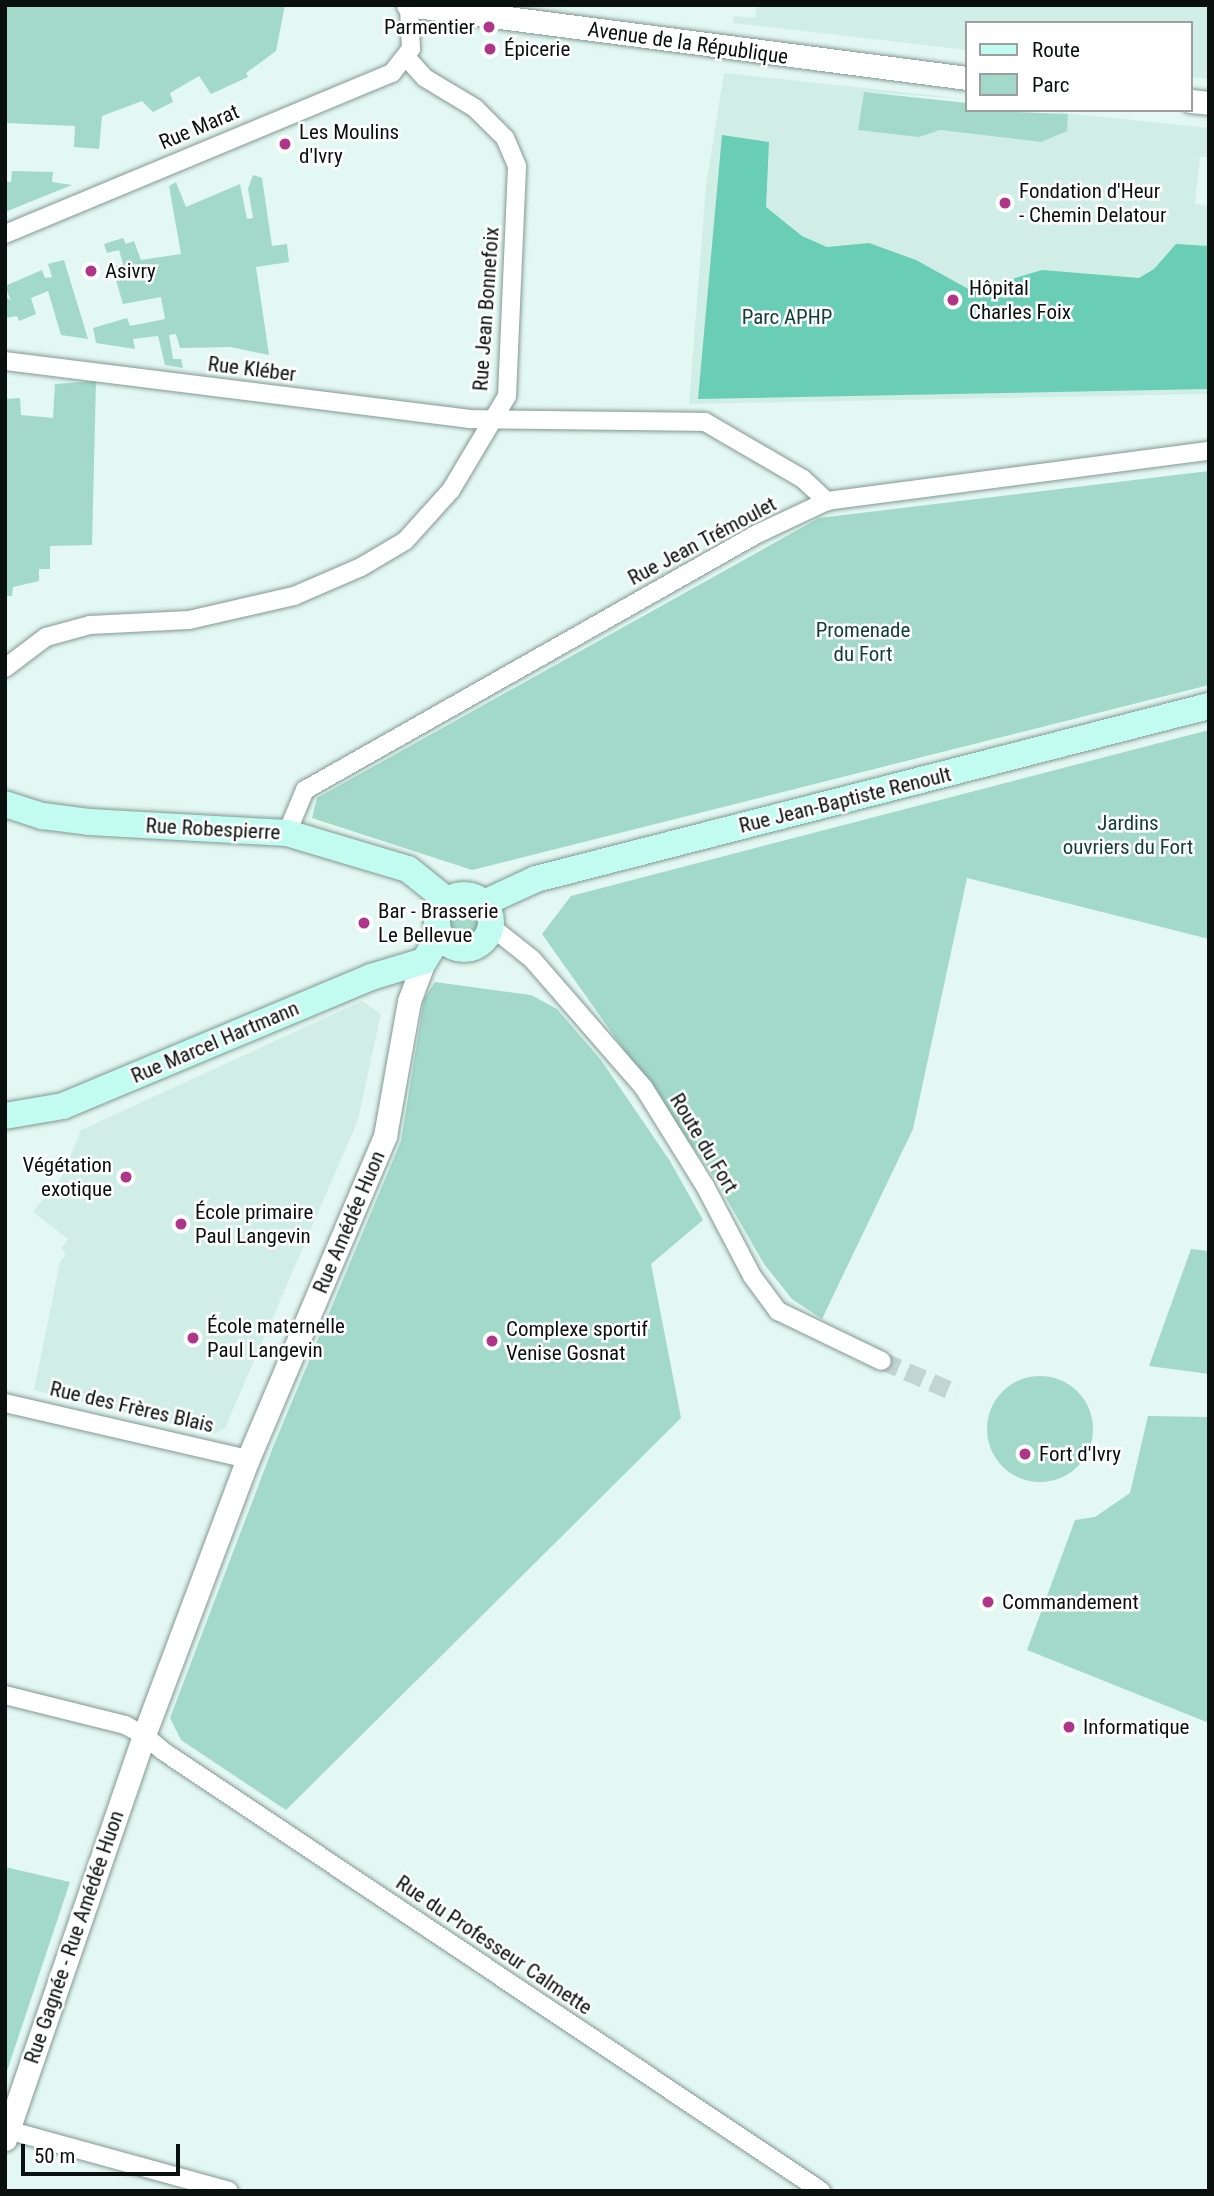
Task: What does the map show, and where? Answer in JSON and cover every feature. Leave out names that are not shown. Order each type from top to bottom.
[{"type":"main road","name":"Rue Jean-Baptiste Renoult","points":[[484,903],[536,879],[1209,706]]},
{"type":"main road","name":"Rue Robespierre","points":[[5,804],[43,816],[89,822],[287,833],[408,869],[448,901]]},
{"type":"main road","points":[[464,893],[484,903],[492,915],[493,928],[486,937],[454,951],[438,939],[437,923],[448,901],[464,893]]},
{"type":"main road","name":"Rue Amédée Huon","points":[[424,961],[438,939]]},
{"type":"main road","name":"Rue Marcel Hartmann","points":[[5,1116],[63,1106],[371,977],[424,961]]},
{"type":"street","points":[[407,58],[412,36],[408,6]]},
{"type":"street","name":"Avenue de la République","points":[[408,6],[965,78]]},
{"type":"street","name":"Rue Marat","points":[[5,234],[377,80],[407,58]]},
{"type":"street","name":"Rue Jean Bonnefoix","points":[[407,58],[425,78],[475,108],[505,138],[517,166],[507,396],[493,421]]},
{"type":"street","name":"Rue Kléber","points":[[5,362],[493,421]]},
{"type":"street","name":"Rue Jean Bonnefoix","points":[[493,421],[527,417],[705,422],[803,480],[827,501]]},
{"type":"street","points":[[5,668],[46,637],[90,625],[189,620],[294,596],[361,567],[414,531],[451,489],[493,421]]},
{"type":"street","name":"Rue Jean Trémoulet","points":[[287,833],[305,790],[757,534],[827,501],[1209,451]]},
{"type":"street","name":"Route du Fort","points":[[493,928],[532,959],[644,1088],[705,1186],[751,1276],[778,1311],[882,1361]]},
{"type":"street","name":"Rue Amédée Huon","points":[[144,1735],[248,1459],[385,1136],[409,1001],[424,961]]},
{"type":"street","name":"Rue des Frères Blais","points":[[5,1403],[248,1459]]},
{"type":"street","name":"Rue du Professeur Calmette","points":[[5,1695],[125,1725],[144,1735],[163,1751],[821,2191]]},
{"type":"street","name":"Rue Gagnée - Rue Amédée Huon","points":[[7,2134],[144,1735]]},
{"type":"street","points":[[7,2134],[229,2191]]},
{"type":"shaded area","points":[[757,5],[1209,5],[1209,79],[1193,77],[1193,21],[965,21],[965,50],[733,23],[734,16],[755,18]]},
{"type":"shaded area","name":"Hôpital Charles Foix","points":[[724,73],[965,99],[864,92],[919,137],[940,130],[1021,140],[1068,114],[1052,112],[1209,128],[1209,157],[1200,157],[1195,204],[1209,206],[1209,394],[689,404],[706,186]]},
{"type":"shaded area","name":"École primaire Paul Langevin","points":[[362,1001],[381,1014],[358,1120],[225,1428],[214,1434],[34,1390],[60,1262],[66,1253],[61,1249],[68,1239],[33,1212],[62,1177],[81,1130]]},
{"type":"green space","points":[[5,5],[285,5],[276,51],[246,73],[248,77],[211,94],[199,76],[170,93],[173,102],[153,112],[142,101],[102,116],[99,149],[74,147],[75,126],[5,123]]},
{"type":"green space","points":[[864,92],[965,103],[965,112],[1068,114],[1067,131],[1041,142],[940,130],[919,137],[858,130]]},
{"type":"green space","name":"Parc APHP","points":[[722,135],[769,142],[766,207],[802,236],[827,247],[869,243],[916,260],[972,291],[1042,270],[1139,278],[1154,269],[1176,244],[1209,246],[1209,389],[698,399]]},
{"type":"green space","points":[[12,171],[53,172],[52,182],[72,185],[5,212],[5,182],[11,182]]},
{"type":"green space","points":[[253,175],[262,178],[272,246],[287,244],[289,262],[256,267],[269,355],[230,347],[180,348],[176,334],[169,335],[173,359],[181,359],[183,368],[165,365],[158,336],[133,339],[135,349],[96,343],[93,328],[127,318],[130,326],[165,319],[161,297],[123,304],[112,267],[123,264],[119,250],[107,253],[104,244],[123,238],[126,244],[134,241],[141,260],[181,254],[169,186],[176,182],[186,207],[240,184],[247,219],[253,218],[248,189]]},
{"type":"green space","points":[[64,260],[88,339],[61,335],[48,291],[31,298],[36,314],[19,321],[17,316],[5,318],[5,296],[11,301],[5,286],[42,270],[45,278],[52,277],[48,264]]},
{"type":"green space","points":[[96,381],[92,545],[50,546],[50,569],[39,569],[39,581],[13,587],[12,596],[5,596],[5,399],[20,398],[21,415],[53,418],[55,384]]},
{"type":"green space","name":"Promenade du Fort","points":[[1209,471],[1209,685],[472,870],[312,818],[317,798],[819,518]]},
{"type":"green space","name":"Jardins ouvriers du Fort","points":[[1209,730],[1209,939],[967,878],[913,1129],[822,1319],[792,1299],[764,1264],[714,1177],[542,934],[571,896]]},
{"type":"green space","points":[[464,910],[474,914],[478,924],[474,934],[464,938],[454,934],[450,924],[454,914]]},
{"type":"green space","name":"Complexe sportif Venise Gosnat","points":[[435,982],[531,995],[557,1009],[601,1060],[670,1161],[703,1220],[651,1264],[681,1418],[286,1810],[181,1740],[170,1718],[273,1447],[401,1141],[424,999]]},
{"type":"green space","points":[[1191,1249],[1209,1251],[1209,1374],[1149,1366]]},
{"type":"green space","points":[[1040,1376],[1060,1380],[1078,1391],[1089,1409],[1093,1429],[1089,1449],[1078,1467],[1060,1478],[1040,1482],[1020,1478],[1002,1467],[991,1449],[987,1429],[991,1409],[1002,1391],[1020,1380]]},
{"type":"green space","points":[[1148,1416],[1209,1417],[1209,1723],[1027,1650],[1075,1520],[1095,1517],[1130,1493]]},
{"type":"green space","points":[[5,1867],[70,1882],[5,2077]]},
{"type":"tunnel","points":[[882,1361],[956,1393]]},
{"type":"place","name":"Parmentier","points":[[489,27]]},
{"type":"place","name":"Épicerie","points":[[490,49]]},
{"type":"place","name":"Les Moulins d'Ivry","points":[[285,144]]},
{"type":"place","name":"Fondation d'Heur - Chemin Delatour","points":[[1005,203]]},
{"type":"place","name":"Asivry","points":[[91,271]]},
{"type":"place","name":"Hôpital Charles Foix","points":[[953,300]]},
{"type":"place","name":"Bar - Brasserie Le Bellevue","points":[[364,923]]},
{"type":"place","name":"Végétation exotique","points":[[126,1177]]},
{"type":"place","name":"École primaire Paul Langevin","points":[[181,1224]]},
{"type":"place","name":"École maternelle Paul Langevin","points":[[193,1338]]},
{"type":"place","name":"Complexe sportif Venise Gosnat","points":[[492,1341]]},
{"type":"place","name":"Fort d'Ivry","points":[[1025,1454]]},
{"type":"place","name":"Commandement","points":[[988,1602]]},
{"type":"place","name":"Informatique","points":[[1069,1727]]}]
